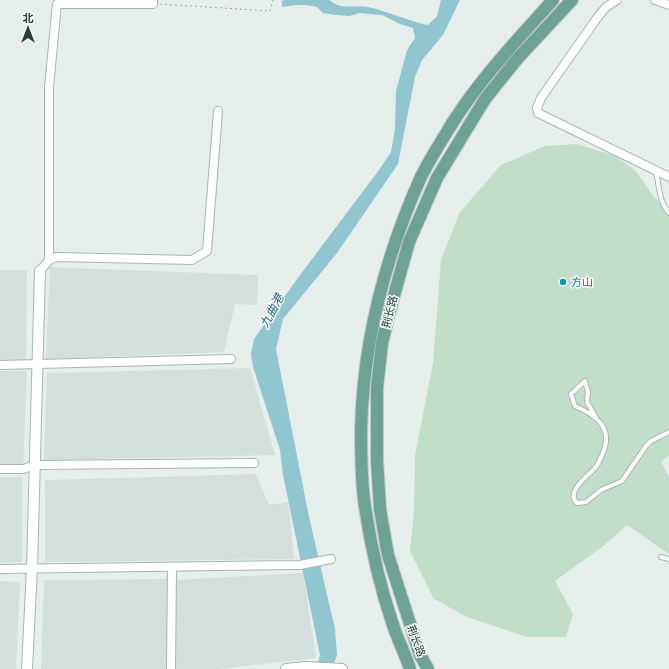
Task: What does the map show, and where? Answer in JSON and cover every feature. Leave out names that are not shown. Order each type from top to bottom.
[{"type":"main road","name":"荆长路","points":[[410,669],[393,625],[375,562],[365,506],[361,453],[362,402],[367,352],[376,305],[393,247],[421,178],[454,121],[500,58],[553,0]]},
{"type":"main road","name":"荆长路","points":[[428,669],[420,655],[388,555],[380,509],[377,460],[377,388],[382,343],[409,242],[437,178],[485,99],[518,58],[572,0]]},
{"type":"street","points":[[617,0],[606,7],[597,18],[541,98],[536,108],[538,113],[669,177]]},
{"type":"street","points":[[655,0],[669,5]]},
{"type":"street","points":[[49,260],[49,87],[57,2],[153,2]]},
{"type":"street","points":[[27,669],[32,568],[40,271],[49,260],[56,257],[192,260],[208,251],[218,111]]},
{"type":"street","points":[[0,365],[231,359]]},
{"type":"street","points":[[0,469],[23,469],[35,465],[254,463]]},
{"type":"street","points":[[0,569],[300,565],[327,560]]},
{"type":"street","points":[[171,669],[172,567]]},
{"type":"street","points":[[286,669],[306,667],[342,669]]},
{"type":"lane","points":[[656,171],[661,201],[669,213]]},
{"type":"lane","points":[[596,418],[587,402],[588,392],[585,381],[571,394],[575,406],[592,414],[596,418],[602,424],[607,438],[606,446],[595,468],[575,489],[573,497],[577,503],[586,502],[600,490],[622,481],[646,446],[651,441],[669,432]]},
{"type":"lane","points":[[661,557],[669,559]]},
{"type":"path","points":[[153,2],[270,12],[273,0]]},
{"type":"shaded area","points":[[50,267],[258,275],[257,305],[235,304],[224,352],[46,359]]},
{"type":"shaded area","points":[[0,270],[27,270],[26,362],[0,361]]},
{"type":"shaded area","points":[[250,368],[275,455],[44,460],[47,373]]},
{"type":"shaded area","points":[[0,371],[27,371],[23,469],[0,468]]},
{"type":"shaded area","points":[[256,474],[269,505],[288,502],[294,559],[45,562],[45,480]]},
{"type":"shaded area","points":[[0,477],[22,477],[22,562],[0,563]]},
{"type":"shaded area","points":[[303,573],[316,658],[219,669],[176,669],[175,580]]},
{"type":"shaded area","points":[[167,579],[167,669],[41,669],[44,580]]},
{"type":"shaded area","points":[[0,581],[20,582],[16,669],[0,669]]},
{"type":"green space","points":[[577,144],[615,156],[636,171],[653,196],[669,211],[669,456],[661,462],[669,477],[669,554],[627,525],[602,547],[555,581],[573,614],[566,637],[527,637],[467,617],[434,599],[410,551],[414,512],[415,455],[433,363],[441,260],[460,212],[501,165],[545,146]]},
{"type":"water","points":[[329,0],[343,6],[368,7],[428,25],[437,16],[441,0],[460,0],[443,35],[422,60],[415,77],[398,164],[337,253],[283,319],[276,349],[309,517],[335,629],[337,655],[332,669],[317,669],[320,655],[283,475],[280,450],[253,367],[251,354],[254,339],[391,152],[395,129],[396,91],[407,50],[415,38],[413,28],[400,24],[382,15],[359,13],[349,16],[336,15],[323,13],[317,7],[307,5],[282,7],[282,1]]},
{"type":"place","name":"方山","points":[[563,282]]},
{"type":"water label","name":"九曲港","points":[[272,311]]}]
